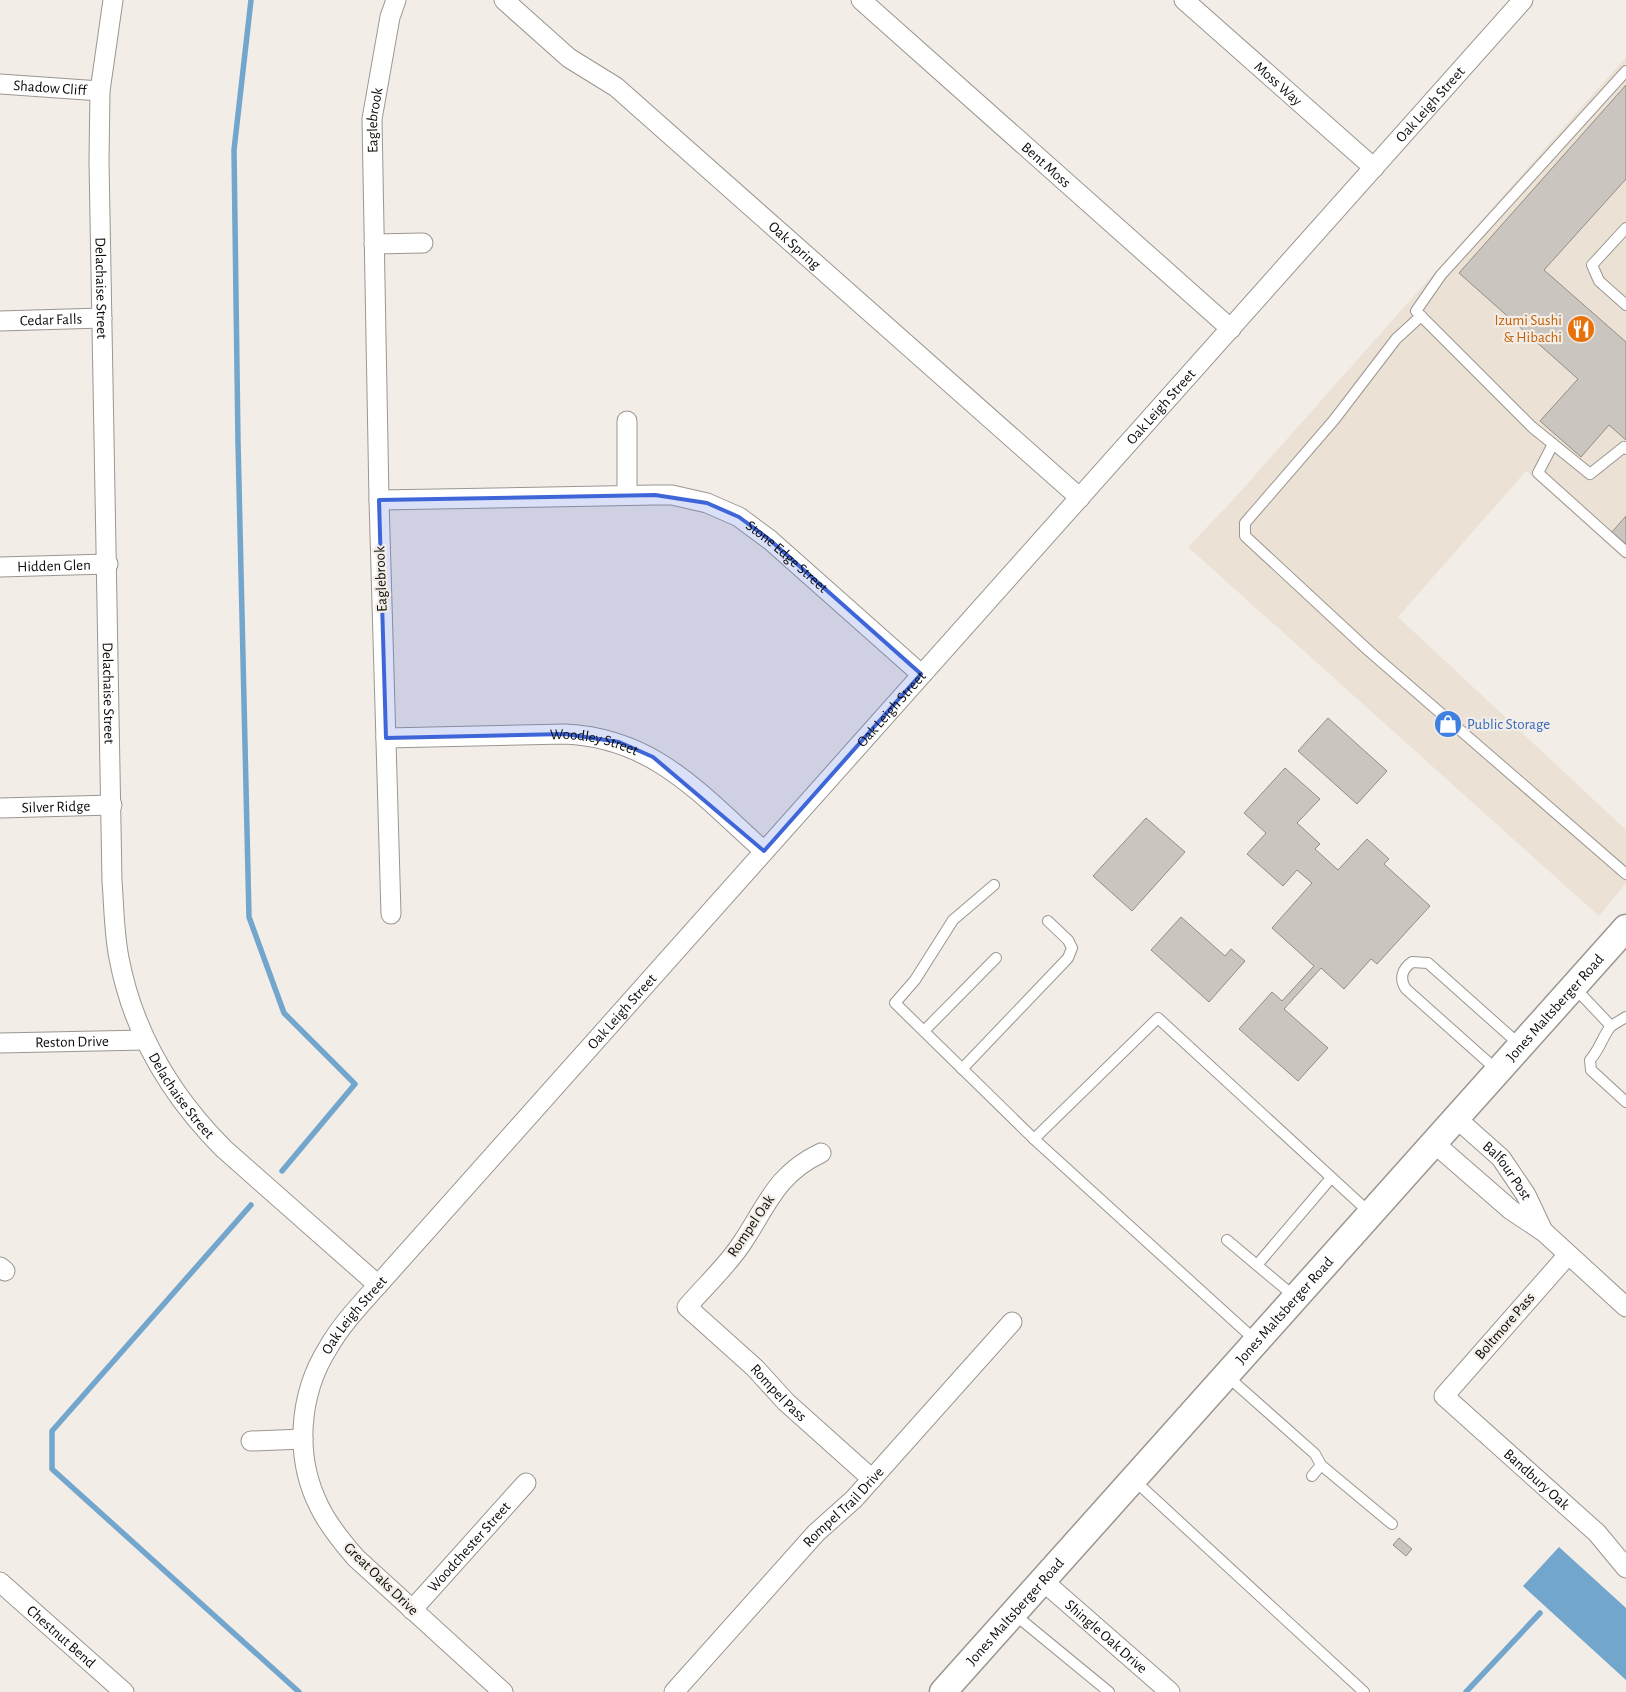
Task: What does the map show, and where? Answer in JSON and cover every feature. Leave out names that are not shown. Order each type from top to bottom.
[{"type":"main road","name":"Jones Maltsberger Road","points":[[943,1692],[1626,928]]},
{"type":"street","name":"Delachaise Street","points":[[113,0],[100,91],[112,881],[119,957],[134,1013],[145,1040],[166,1078],[200,1125],[378,1285]]},
{"type":"street","name":"Eaglebrook","points":[[391,914],[379,500],[372,120],[390,17],[396,0]]},
{"type":"street","name":"Oak Spring","points":[[504,0],[569,58],[616,87],[1080,498]]},
{"type":"street","name":"Bent Moss","points":[[861,0],[1231,329]]},
{"type":"street","name":"Moss Way","points":[[1184,0],[1374,168]]},
{"type":"street","name":"Oak Leigh Street","points":[[304,1439],[304,1409],[312,1377],[328,1348],[378,1285],[1374,168],[1516,2]]},
{"type":"street","name":"Shadow Cliff","points":[[0,84],[100,91]]},
{"type":"street","points":[[374,244],[423,243]]},
{"type":"street","name":"Cedar Falls","points":[[0,321],[102,318]]},
{"type":"street","points":[[627,421],[627,495]]},
{"type":"street","name":"Stone Edge Street","points":[[379,500],[627,495],[672,495],[690,498],[723,509],[739,517],[770,540],[921,674]]},
{"type":"street","name":"Hidden Glen","points":[[0,567],[108,564]]},
{"type":"street","name":"Woodley Street","points":[[386,738],[583,734],[619,742],[653,757],[681,777],[764,851]]},
{"type":"street","name":"Silver Ridge","points":[[0,808],[112,805]]},
{"type":"street","name":"Reston Drive","points":[[0,1043],[145,1040]]},
{"type":"street","name":"Balfour Post","points":[[1456,1118],[1502,1158],[1526,1195],[1544,1232]]},
{"type":"street","name":"Balfour Post","points":[[1434,1143],[1511,1210],[1544,1232],[1567,1256],[1626,1307]]},
{"type":"street","name":"Rompel Oak","points":[[687,1307],[742,1243],[765,1203],[782,1180],[807,1159],[821,1153]]},
{"type":"street","name":"Boltmore Pass","points":[[1444,1396],[1567,1256]]},
{"type":"street","name":"Rompel Pass","points":[[687,1307],[755,1368],[786,1402],[872,1479]]},
{"type":"street","name":"Rompel Trail Drive","points":[[674,1692],[816,1533],[854,1500],[1012,1322]]},
{"type":"street","name":"Bandbury Oak","points":[[1444,1396],[1597,1533],[1626,1568]]},
{"type":"street","points":[[251,1441],[304,1439]]},
{"type":"street","name":"Great Oaks Drive","points":[[304,1439],[310,1485],[318,1506],[335,1533],[356,1558],[503,1692]]},
{"type":"street","name":"Woodchester Street","points":[[412,1610],[526,1483]]},
{"type":"street","name":"Shingle Oak Drive","points":[[1043,1581],[1170,1692]]},
{"type":"street","name":"Chestnut Bend","points":[[0,1582],[124,1692]]},
{"type":"lane","points":[[1626,71],[1441,275],[1416,311],[1532,427],[1590,474],[1624,447],[1626,449]]},
{"type":"lane","points":[[1626,228],[1592,265],[1599,281],[1626,305]]},
{"type":"lane","points":[[1421,316],[1396,339],[1334,420],[1245,523],[1245,536],[1369,651],[1626,874]]},
{"type":"lane","points":[[1553,444],[1538,473],[1626,552]]},
{"type":"lane","points":[[994,885],[953,920],[915,980],[895,1003],[1034,1139],[1256,1341]]},
{"type":"lane","points":[[962,1069],[1068,958],[1072,948],[1068,940],[1048,921]]},
{"type":"lane","points":[[924,1031],[996,958]]},
{"type":"lane","points":[[1498,1071],[1406,989],[1403,985],[1402,974],[1408,965],[1418,961],[1428,963],[1520,1046]]},
{"type":"lane","points":[[1573,987],[1611,1026]]},
{"type":"lane","points":[[1626,1017],[1611,1026],[1604,1035],[1598,1051],[1590,1060],[1591,1070],[1626,1102]]},
{"type":"lane","points":[[1034,1139],[1158,1018],[1370,1214]]},
{"type":"lane","points":[[1257,1265],[1332,1178]]},
{"type":"lane","points":[[1227,1240],[1296,1298]]},
{"type":"lane","points":[[1226,1376],[1315,1454],[1321,1465],[1392,1524]]},
{"type":"lane","points":[[1312,1476],[1321,1465]]},
{"type":"lane","points":[[1134,1479],[1364,1692]]},
{"type":"lane","points":[[1013,1614],[1075,1662],[1109,1692]]},
{"type":"highlighted area","points":[[655,495],[707,503],[739,517],[770,540],[921,674],[764,851],[653,757],[619,742],[565,734],[386,738],[379,500]]},
{"type":"shaded area","points":[[1626,57],[1626,561],[1526,471],[1398,617],[1626,830],[1626,883],[1599,916],[1188,547],[1233,500]]},
{"type":"water","points":[[1559,1547],[1626,1608],[1626,1680],[1523,1586]]},
{"type":"building","points":[[1626,85],[1626,179],[1544,270],[1626,342],[1626,440],[1609,425],[1581,457],[1540,421],[1578,379],[1459,273]]},
{"type":"building","points":[[1626,516],[1626,544],[1612,532]]},
{"type":"building","points":[[1328,718],[1387,771],[1357,804],[1298,751]]},
{"type":"building","points":[[1285,768],[1320,799],[1297,823],[1320,844],[1315,849],[1338,870],[1367,839],[1389,859],[1384,864],[1430,906],[1377,964],[1371,959],[1344,989],[1321,968],[1284,1009],[1328,1048],[1298,1081],[1239,1029],[1272,992],[1282,1001],[1314,966],[1272,928],[1312,883],[1297,870],[1283,886],[1247,854],[1266,833],[1244,813]]},
{"type":"building","points":[[1146,818],[1185,852],[1132,911],[1093,876]]},
{"type":"building","points":[[1181,917],[1225,956],[1231,949],[1245,961],[1209,1002],[1151,950]]},
{"type":"building","points":[[1399,1538],[1412,1549],[1406,1556],[1393,1545]]},
{"type":"waterway","points":[[251,0],[234,150],[238,442],[249,917],[284,1013],[355,1084],[282,1171]]},
{"type":"waterway","points":[[251,1205],[52,1431],[52,1469],[299,1692]]},
{"type":"waterway","points":[[1466,1692],[1540,1613]]},
{"type":"place","name":"Izumi Sushi & Hibachi","points":[[1581,329]]},
{"type":"place","name":"Public Storage","points":[[1448,724]]}]
